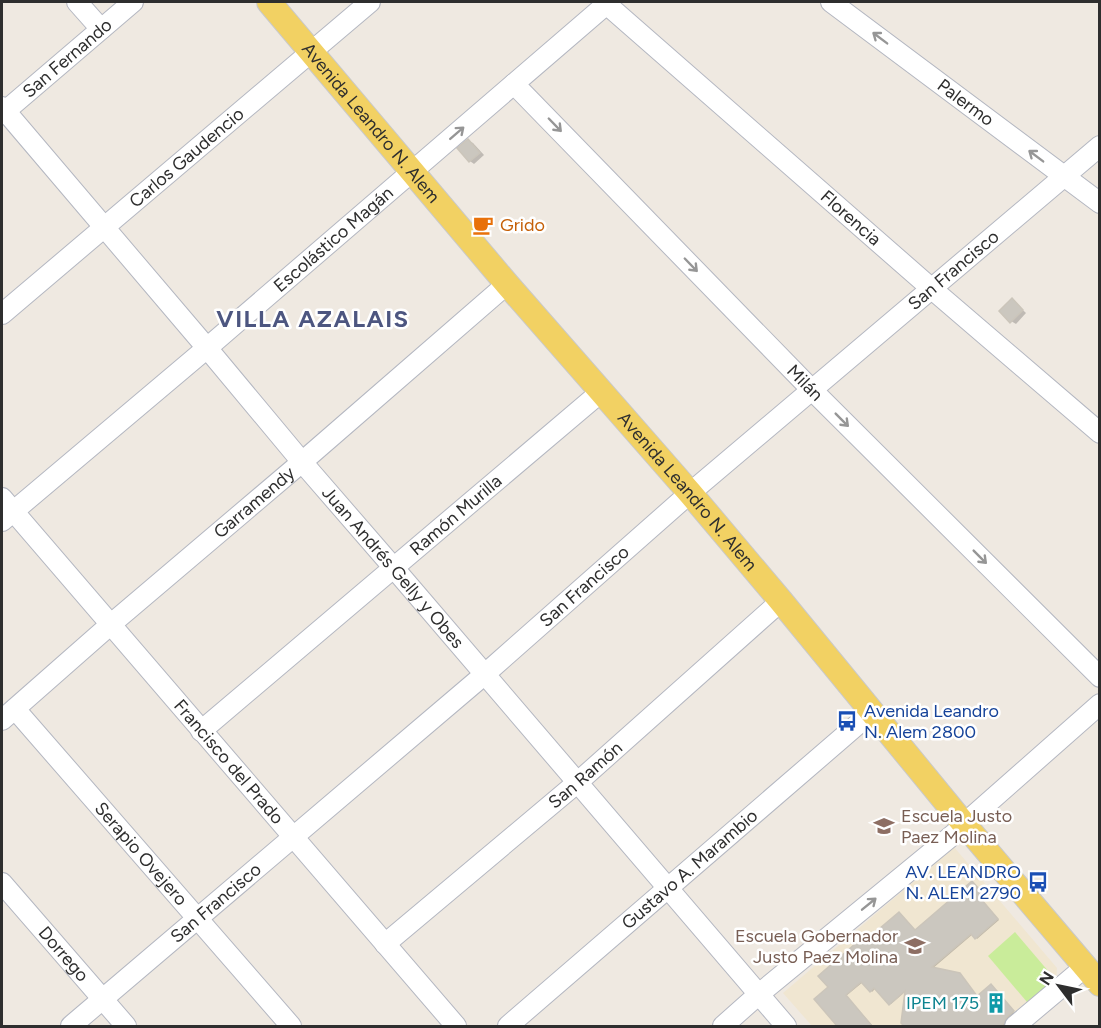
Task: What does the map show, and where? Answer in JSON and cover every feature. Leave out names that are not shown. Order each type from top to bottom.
[{"type":"main road","name":"Avenida Leandro N. Alem","points":[[269,2],[507,284],[690,492],[963,824],[1092,976]]},
{"type":"street","points":[[77,2],[101,29]]},
{"type":"street","name":"San Fernando","points":[[3,111],[133,2]]},
{"type":"street","name":"Carlos Gaudencio","points":[[2,314],[370,2]]},
{"type":"street","name":"Escolástico Magán","points":[[5,510],[207,348],[606,2]]},
{"type":"street","name":"Florencia","points":[[606,2],[932,289],[1100,433]]},
{"type":"street","name":"Palermo","points":[[831,2],[1100,203]]},
{"type":"street","name":"Milán","points":[[514,84],[811,389],[1100,677]]},
{"type":"street","name":"Juan Andrés Gelly y Obes","points":[[3,111],[786,1026]]},
{"type":"street","name":"San Francisco","points":[[71,1026],[485,674],[690,492],[1100,146]]},
{"type":"street","name":"Garramendy","points":[[8,714],[507,284]]},
{"type":"street","name":"Ramón Murilla","points":[[201,731],[595,397],[600,390]]},
{"type":"street","name":"Francisco del Prado","points":[[5,510],[110,626],[456,1026]]},
{"type":"street","name":"San Ramón","points":[[385,944],[578,782],[781,601]]},
{"type":"street","points":[[723,1026],[960,829],[1100,704]]},
{"type":"street","name":"Gustavo A. Marambio","points":[[508,1026],[872,712]]},
{"type":"street","name":"Serapio Ovejero","points":[[8,714],[197,919],[291,1026]]},
{"type":"street","name":"Dorrego","points":[[2,883],[126,1026]]},
{"type":"street","points":[[1015,1026],[1092,976]]},
{"type":"shaded area","name":"Escuela Gobernador Justo Paez Molina","points":[[954,847],[1057,968],[1056,982],[1004,1026],[812,1026],[783,993]]},
{"type":"green space","points":[[1015,932],[1055,979],[1027,1002],[988,956]]},
{"type":"building","points":[[468,139],[480,153],[469,162],[457,148]]},
{"type":"building","points":[[1012,298],[1023,310],[1010,323],[999,311]]},
{"type":"building","points":[[972,881],[985,896],[981,899],[998,919],[975,939],[971,934],[932,967],[960,973],[977,996],[991,984],[1014,1011],[1004,1023],[1000,1026],[904,1026],[901,1023],[905,991],[889,1005],[874,988],[870,992],[861,982],[846,995],[872,1026],[837,1026],[814,999],[828,987],[818,976],[863,937],[866,940],[899,912],[915,930]]},
{"type":"place","name":"Grido","points":[[483,225]]},
{"type":"place","name":"Avenida Leandro N. Alem 2800","points":[[847,721]]},
{"type":"place","name":"Escuela Justo Paez Molina","points":[[884,826]]},
{"type":"place","name":"AV. LEANDRO N. ALEM 2790","points":[[1038,882]]},
{"type":"place","name":"Escuela Gobernador Justo Paez Molina","points":[[915,946]]},
{"type":"place","name":"IPEM 175","points":[[996,1003]]},
{"type":"district","name":"VILLA AZALAIS","points":[[313,319]]}]
